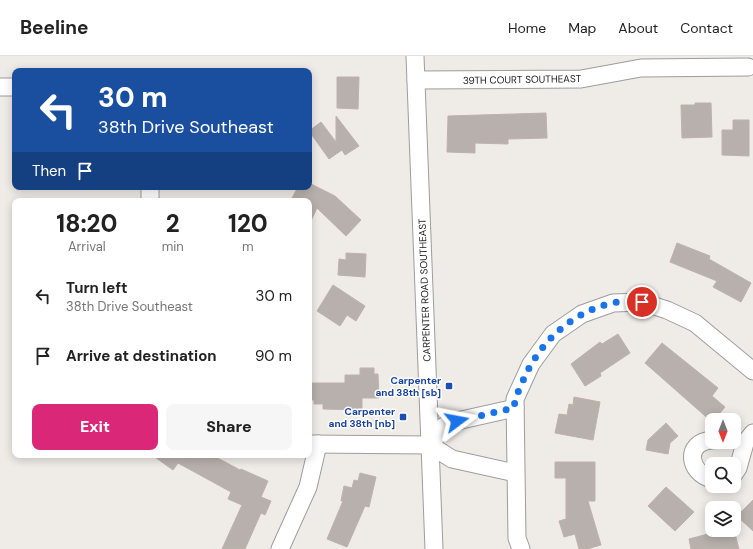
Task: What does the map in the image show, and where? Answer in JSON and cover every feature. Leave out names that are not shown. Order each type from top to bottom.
[{"type":"street","name":"CARPENTER ROAD SOUTHEAST","points":[[415,56],[434,549]]},
{"type":"street","name":"39TH COURT SOUTHEAST","points":[[416,80],[581,80],[641,68],[748,67]]},
{"type":"street","points":[[0,87],[12,87]]},
{"type":"street","points":[[521,549],[517,538],[515,399],[531,364],[553,334],[582,314],[612,303],[642,302],[667,310],[695,323],[753,371]]},
{"type":"street","points":[[430,445],[444,426],[460,420],[514,408]]},
{"type":"street","points":[[740,457],[744,439]]},
{"type":"street","points":[[705,442],[699,444],[695,448],[692,459],[697,470],[705,476]]},
{"type":"street","points":[[313,444],[430,445],[452,459],[515,473]]},
{"type":"street","points":[[280,549],[308,487],[311,458]]},
{"type":"building","points":[[337,77],[359,77],[358,109],[337,108]]},
{"type":"building","points":[[695,103],[711,103],[712,137],[682,138],[681,105],[695,105]]},
{"type":"building","points":[[546,113],[547,138],[508,139],[508,144],[475,143],[475,153],[447,152],[448,116]]},
{"type":"building","points":[[336,116],[359,146],[345,155],[342,150],[329,159],[312,135],[312,129],[321,122],[336,142]]},
{"type":"building","points":[[733,120],[749,120],[749,156],[722,155],[722,130],[733,130]]},
{"type":"building","points":[[312,184],[335,196],[361,220],[346,236],[317,208],[312,219],[312,198],[292,198],[296,190],[312,190]]},
{"type":"building","points":[[677,243],[710,256],[709,259],[751,283],[741,302],[713,287],[717,281],[670,262]]},
{"type":"building","points":[[346,253],[366,254],[365,277],[338,275],[339,259],[346,260]]},
{"type":"building","points":[[333,285],[365,306],[356,321],[347,315],[340,326],[317,311]]},
{"type":"building","points":[[618,334],[630,353],[600,373],[601,376],[585,386],[571,364],[600,342],[602,344]]},
{"type":"building","points":[[662,343],[718,388],[712,396],[725,407],[720,413],[705,413],[705,416],[645,363]]},
{"type":"building","points":[[360,368],[374,368],[374,374],[378,374],[379,398],[362,398],[362,410],[323,409],[323,404],[314,404],[314,400],[312,400],[312,383],[345,383],[345,375],[360,375]]},
{"type":"building","points":[[574,397],[600,402],[593,440],[555,433],[559,414],[567,415],[569,404],[573,405]]},
{"type":"building","points":[[666,423],[678,436],[670,443],[668,454],[646,450],[648,440]]},
{"type":"building","points":[[156,458],[218,458],[240,470],[241,469],[268,481],[261,497],[271,501],[265,515],[261,513],[245,549],[222,549],[242,505],[228,499],[231,492],[178,463],[173,470]]},
{"type":"building","points":[[555,462],[595,462],[595,501],[588,501],[601,545],[587,549],[579,549],[575,534],[564,537],[559,521],[566,519],[566,478],[555,478]]},
{"type":"building","points":[[360,473],[376,477],[369,507],[365,506],[347,547],[327,539],[343,501],[341,501],[344,486],[352,488],[354,480],[358,481]]},
{"type":"building","points":[[666,487],[694,512],[675,531],[648,506]]},
{"type":"building","points":[[753,500],[753,531],[741,520],[741,512]]},
{"type":"building","points":[[705,535],[705,537],[736,537],[739,549],[691,549],[689,539]]},
{"type":"place","name":"Carpenter and 38th [sb]","points":[[449,386]]},
{"type":"place","name":"Carpenter and 38th [nb]","points":[[403,417]]},
{"type":"route","points":[[457,421],[514,408],[515,399],[531,364],[553,334],[582,314],[612,303],[642,302]]}]
